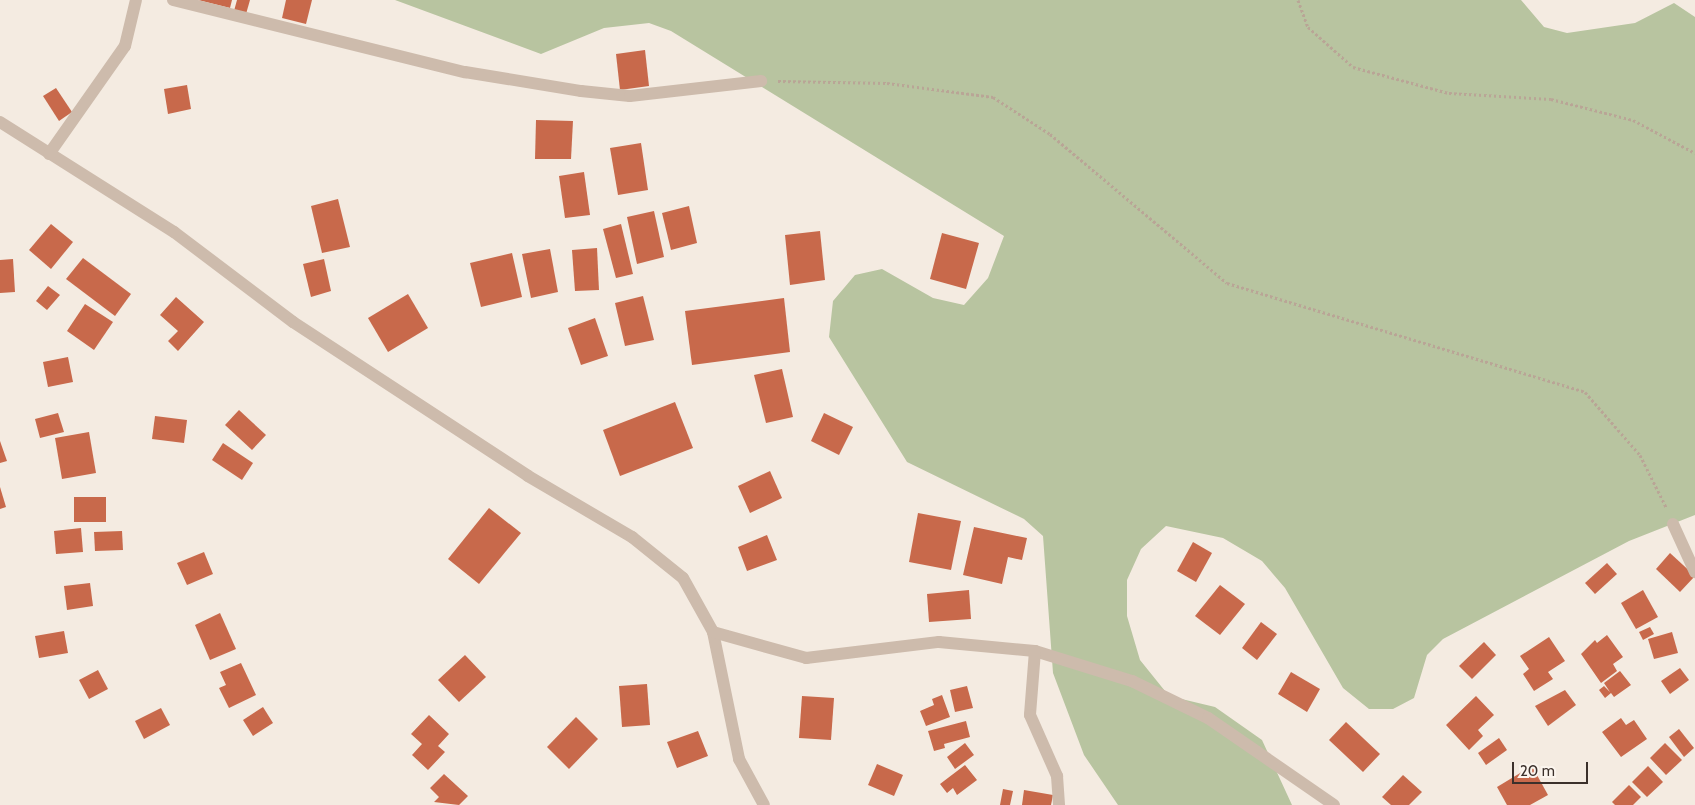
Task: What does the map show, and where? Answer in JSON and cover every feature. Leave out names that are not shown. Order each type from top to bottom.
[{"type":"street","points":[[49,154],[125,46],[136,0]]},
{"type":"street","points":[[173,0],[465,72],[581,91],[630,96],[761,81]]},
{"type":"street","points":[[0,122],[174,232],[302,328],[528,476],[632,537],[683,578],[713,632],[739,759],[764,805]]},
{"type":"street","points":[[1674,524],[1695,572]]},
{"type":"street","points":[[713,632],[806,658],[939,642],[1035,651],[1132,681],[1208,718],[1334,805]]},
{"type":"street","points":[[1035,651],[1030,715],[1057,776],[1058,805]]},
{"type":"path","points":[[1298,0],[1308,27],[1353,67],[1449,93],[1551,99],[1588,108],[1633,120],[1695,152]]},
{"type":"path","points":[[761,81],[887,83],[993,97],[1050,134],[1226,283],[1522,371],[1584,392],[1640,455],[1674,524]]},
{"type":"green space","points":[[395,0],[1521,0],[1544,27],[1567,33],[1635,23],[1674,3],[1695,17],[1695,515],[1629,541],[1443,639],[1427,655],[1414,698],[1393,709],[1369,709],[1343,688],[1285,588],[1262,561],[1223,538],[1166,526],[1141,549],[1127,580],[1127,616],[1140,660],[1169,696],[1215,707],[1262,740],[1292,805],[1118,805],[1084,755],[1053,673],[1043,536],[1024,519],[907,462],[829,337],[833,301],[855,275],[882,269],[933,298],[964,305],[988,278],[1004,236],[671,31],[649,23],[604,28],[541,54]]},
{"type":"building","points":[[198,0],[232,0],[230,8]]},
{"type":"building","points":[[237,0],[250,0],[246,14],[234,11]]},
{"type":"building","points":[[286,0],[312,0],[306,24],[282,18]]},
{"type":"building","points":[[645,50],[649,86],[620,90],[616,54]]},
{"type":"building","points":[[187,85],[191,109],[168,114],[164,89]]},
{"type":"building","points":[[56,88],[72,112],[59,121],[43,96]]},
{"type":"building","points":[[536,120],[573,121],[571,159],[535,159]]},
{"type":"building","points":[[641,143],[648,190],[618,195],[610,148]]},
{"type":"building","points":[[584,172],[590,215],[565,218],[559,176]]},
{"type":"building","points":[[338,199],[350,247],[322,253],[311,206]]},
{"type":"building","points":[[689,206],[697,243],[671,250],[662,213]]},
{"type":"building","points":[[654,211],[664,257],[637,264],[627,217]]},
{"type":"building","points":[[51,224],[73,242],[51,269],[29,250]]},
{"type":"building","points":[[621,224],[633,274],[616,278],[603,229]]},
{"type":"building","points":[[820,231],[825,280],[790,285],[785,235]]},
{"type":"building","points":[[942,233],[979,243],[966,289],[930,279]]},
{"type":"building","points":[[597,248],[599,290],[575,291],[572,250]]},
{"type":"building","points":[[550,249],[558,292],[531,298],[522,254]]},
{"type":"building","points":[[512,253],[522,297],[481,307],[470,263]]},
{"type":"building","points":[[83,258],[131,294],[115,316],[66,279]]},
{"type":"building","points":[[13,259],[15,292],[0,293],[0,260]]},
{"type":"building","points":[[324,259],[331,291],[311,297],[303,264]]},
{"type":"building","points":[[48,286],[60,295],[47,310],[36,301]]},
{"type":"building","points":[[408,294],[428,328],[388,352],[368,318]]},
{"type":"building","points":[[643,296],[654,340],[625,346],[615,303]]},
{"type":"building","points":[[176,297],[204,322],[178,351],[168,341],[178,331],[160,315]]},
{"type":"building","points":[[784,298],[790,352],[692,365],[685,311]]},
{"type":"building","points":[[85,304],[113,322],[94,350],[67,331]]},
{"type":"building","points":[[595,318],[608,356],[581,365],[568,328]]},
{"type":"building","points":[[68,357],[73,382],[48,387],[43,362]]},
{"type":"building","points":[[782,369],[793,417],[766,423],[754,375]]},
{"type":"building","points":[[675,402],[693,448],[620,476],[603,430]]},
{"type":"building","points":[[239,410],[266,435],[252,450],[225,425]]},
{"type":"building","points":[[58,413],[64,432],[40,438],[35,419]]},
{"type":"building","points":[[824,413],[853,427],[839,455],[811,441]]},
{"type":"building","points":[[155,416],[187,420],[184,443],[152,439]]},
{"type":"building","points":[[89,432],[96,473],[62,479],[55,438]]},
{"type":"building","points":[[0,441],[7,461],[0,463]]},
{"type":"building","points":[[223,443],[253,463],[242,480],[212,460]]},
{"type":"building","points":[[770,471],[782,498],[750,513],[738,486]]},
{"type":"building","points":[[0,487],[6,507],[0,509]]},
{"type":"building","points":[[74,497],[106,497],[106,522],[74,522]]},
{"type":"building","points":[[489,508],[521,533],[479,584],[448,559]]},
{"type":"building","points":[[918,513],[961,521],[951,570],[909,562]]},
{"type":"building","points":[[974,527],[1027,538],[1022,560],[1008,557],[1002,584],[963,575]]},
{"type":"building","points":[[81,528],[83,552],[56,554],[54,531]]},
{"type":"building","points":[[122,531],[123,550],[95,551],[94,532]]},
{"type":"building","points":[[767,535],[777,560],[747,571],[738,547]]},
{"type":"building","points":[[1193,542],[1212,553],[1196,582],[1177,571]]},
{"type":"building","points":[[204,552],[213,574],[187,585],[177,563]]},
{"type":"building","points":[[1670,553],[1695,576],[1680,592],[1656,569]]},
{"type":"building","points":[[1607,563],[1617,574],[1595,594],[1585,583]]},
{"type":"building","points":[[90,583],[93,606],[67,610],[64,586]]},
{"type":"building","points":[[1220,585],[1245,604],[1220,635],[1195,616]]},
{"type":"building","points":[[969,590],[971,619],[929,622],[927,594]]},
{"type":"building","points":[[1643,590],[1658,617],[1636,629],[1621,603]]},
{"type":"building","points":[[220,613],[236,649],[210,660],[195,625]]},
{"type":"building","points":[[1261,622],[1277,634],[1257,660],[1242,648]]},
{"type":"building","points":[[1650,627],[1654,634],[1643,640],[1639,632]]},
{"type":"building","points":[[64,631],[68,653],[39,658],[35,636]]},
{"type":"building","points":[[1672,632],[1678,653],[1654,659],[1648,639]]},
{"type":"building","points":[[1607,635],[1623,657],[1613,664],[1617,671],[1601,683],[1581,654],[1595,640],[1597,643]]},
{"type":"building","points":[[1549,637],[1565,661],[1548,672],[1553,679],[1534,691],[1523,674],[1529,669],[1520,656]]},
{"type":"building","points":[[1484,642],[1496,655],[1472,679],[1459,666]]},
{"type":"building","points":[[465,655],[486,677],[459,702],[438,680]]},
{"type":"building","points":[[241,663],[256,695],[229,708],[219,688],[226,685],[220,672]]},
{"type":"building","points":[[1680,668],[1689,680],[1670,694],[1661,681]]},
{"type":"building","points":[[98,670],[108,689],[89,699],[79,680]]},
{"type":"building","points":[[1620,671],[1631,685],[1614,697],[1611,693],[1605,698],[1599,690],[1604,686],[1610,692],[1604,683]]},
{"type":"building","points":[[1291,672],[1320,689],[1307,712],[1278,694]]},
{"type":"building","points":[[647,684],[650,725],[622,727],[619,686]]},
{"type":"building","points":[[967,686],[973,708],[955,712],[950,690]]},
{"type":"building","points":[[1565,690],[1576,705],[1548,726],[1535,706]]},
{"type":"building","points":[[942,695],[950,717],[926,726],[920,711],[934,705],[932,699]]},
{"type":"building","points":[[802,696],[834,698],[831,740],[799,738]]},
{"type":"building","points":[[1476,696],[1494,715],[1478,730],[1483,736],[1469,750],[1446,725]]},
{"type":"building","points":[[263,707],[273,723],[253,736],[243,720]]},
{"type":"building","points":[[161,708],[170,725],[144,739],[135,721]]},
{"type":"building","points":[[429,715],[449,734],[438,746],[445,752],[428,770],[412,755],[422,744],[411,734]]},
{"type":"building","points":[[576,717],[598,739],[569,769],[547,747]]},
{"type":"building","points":[[1621,718],[1626,725],[1634,720],[1647,739],[1621,757],[1602,732]]},
{"type":"building","points":[[966,721],[970,737],[944,744],[945,748],[934,751],[928,731]]},
{"type":"building","points":[[1346,722],[1380,754],[1363,772],[1329,740]]},
{"type":"building","points":[[1679,729],[1694,748],[1684,757],[1669,737]]},
{"type":"building","points":[[698,731],[708,756],[677,768],[667,742]]},
{"type":"building","points":[[1499,738],[1507,750],[1486,765],[1478,753]]},
{"type":"building","points":[[965,743],[974,755],[955,769],[947,757]]},
{"type":"building","points":[[1665,743],[1682,760],[1666,775],[1650,758]]},
{"type":"building","points":[[877,764],[903,775],[894,796],[868,785]]},
{"type":"building","points":[[965,765],[977,780],[957,795],[953,788],[947,793],[940,784]]},
{"type":"building","points":[[1532,766],[1548,795],[1530,805],[1507,805],[1497,787]]},
{"type":"building","points":[[1648,766],[1663,782],[1647,797],[1632,782]]},
{"type":"building","points":[[444,774],[468,796],[459,805],[434,802],[439,797],[430,788]]},
{"type":"building","points":[[1403,775],[1422,792],[1409,805],[1391,805],[1382,797]]},
{"type":"building","points":[[1629,785],[1641,797],[1633,805],[1615,805],[1612,802]]},
{"type":"building","points":[[1003,789],[1013,791],[1010,805],[1000,805]]},
{"type":"building","points":[[1024,790],[1053,795],[1051,805],[1022,805]]}]
